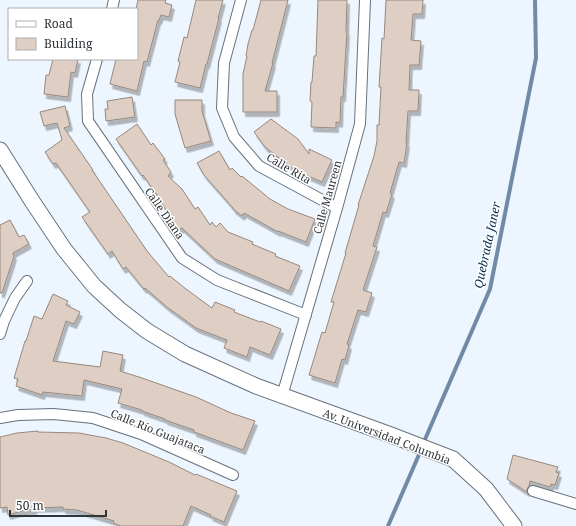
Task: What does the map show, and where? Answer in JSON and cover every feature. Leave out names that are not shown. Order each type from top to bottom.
[{"type":"main road","name":"Av. Universidad Columbia","points":[[0,150],[64,249],[94,286],[120,310],[147,331],[185,354],[243,381],[392,435],[453,459],[486,489],[514,526]]},
{"type":"street","name":"Calle Rita","points":[[241,0],[224,63],[222,108],[234,137],[259,166],[337,208]]},
{"type":"street","name":"Calle Maureen","points":[[282,396],[360,124],[365,0]]},
{"type":"street","name":"Calle Diana","points":[[97,60],[87,94],[88,121],[182,258],[217,280],[306,315]]},
{"type":"street","points":[[0,334],[15,298],[27,281]]},
{"type":"street","name":"Calle Río Guajataca","points":[[0,418],[18,415],[54,414],[93,418],[141,434],[233,475]]},
{"type":"street","points":[[533,491],[576,504]]},
{"type":"building","points":[[138,0],[166,0],[165,3],[172,5],[169,17],[161,15],[158,20],[147,62],[144,61],[137,91],[110,84],[116,60],[138,60],[138,8],[136,8]]},
{"type":"building","points":[[196,0],[223,0],[200,88],[175,82],[184,37],[187,38]]},
{"type":"building","points":[[261,0],[288,0],[265,91],[277,91],[277,112],[243,112],[243,74],[248,44]]},
{"type":"building","points":[[318,0],[347,0],[347,31],[343,97],[341,97],[340,123],[336,122],[336,128],[311,127],[311,82],[314,56],[316,56]]},
{"type":"building","points":[[386,0],[423,0],[422,14],[413,14],[411,40],[421,41],[419,65],[410,65],[409,90],[419,90],[418,111],[408,111],[407,143],[404,163],[399,162],[390,193],[392,194],[386,213],[383,212],[373,246],[377,247],[363,290],[372,293],[366,312],[358,310],[347,344],[349,345],[345,360],[342,359],[335,383],[309,375],[322,332],[325,333],[334,302],[331,302],[346,253],[358,205],[374,156],[377,141],[377,125],[379,125],[381,87],[379,87]]},
{"type":"building","points":[[53,60],[78,60],[75,73],[71,72],[68,97],[44,94],[46,75],[49,75]]},
{"type":"building","points":[[132,97],[135,117],[106,121],[105,109],[108,109],[107,101]]},
{"type":"building","points":[[175,100],[202,100],[202,111],[211,141],[185,148],[175,114]]},
{"type":"building","points":[[65,106],[70,126],[64,128],[147,251],[169,277],[170,276],[212,308],[215,302],[235,310],[234,312],[281,329],[270,355],[250,347],[247,357],[224,348],[227,340],[196,328],[167,307],[145,288],[144,289],[126,267],[123,269],[112,251],[108,254],[82,217],[90,212],[56,163],[53,164],[45,152],[62,140],[57,123],[44,126],[40,112]]},
{"type":"building","points":[[271,119],[298,139],[309,154],[309,149],[332,160],[322,182],[296,171],[265,147],[254,132]]},
{"type":"building","points":[[137,124],[151,145],[153,143],[165,159],[163,160],[171,172],[168,176],[182,189],[195,209],[198,207],[210,225],[212,222],[216,227],[220,223],[228,232],[253,242],[252,244],[276,254],[275,256],[300,266],[289,291],[215,259],[182,228],[178,230],[159,198],[116,139]]},
{"type":"building","points":[[219,151],[230,170],[232,168],[241,177],[242,176],[270,199],[288,209],[315,219],[306,242],[278,232],[244,213],[242,216],[233,209],[204,175],[197,163]]},
{"type":"building","points":[[10,220],[19,237],[24,235],[29,244],[13,253],[14,256],[2,293],[0,293],[0,225]]},
{"type":"building","points":[[53,294],[68,301],[66,305],[80,312],[74,324],[66,321],[53,361],[100,367],[103,351],[123,355],[120,371],[196,397],[231,413],[255,421],[243,450],[194,432],[194,430],[142,410],[118,403],[122,389],[84,380],[82,396],[43,392],[42,395],[16,386],[18,379],[14,378],[34,316],[42,319]]},
{"type":"building","points":[[38,431],[79,433],[123,443],[169,462],[195,475],[196,474],[237,491],[224,522],[191,506],[183,526],[121,526],[113,523],[114,521],[77,510],[63,509],[63,507],[34,508],[34,510],[26,510],[8,515],[7,507],[0,508],[0,437],[17,433]]},
{"type":"building","points":[[513,455],[558,467],[556,472],[559,473],[555,485],[551,484],[550,487],[530,481],[527,492],[507,479]]},
{"type":"waterway","name":"Quebrada Janer","points":[[423,444],[490,289],[536,58],[535,0]]},
{"type":"waterway","name":"Quebrada Janer","points":[[388,526],[421,450]]}]
